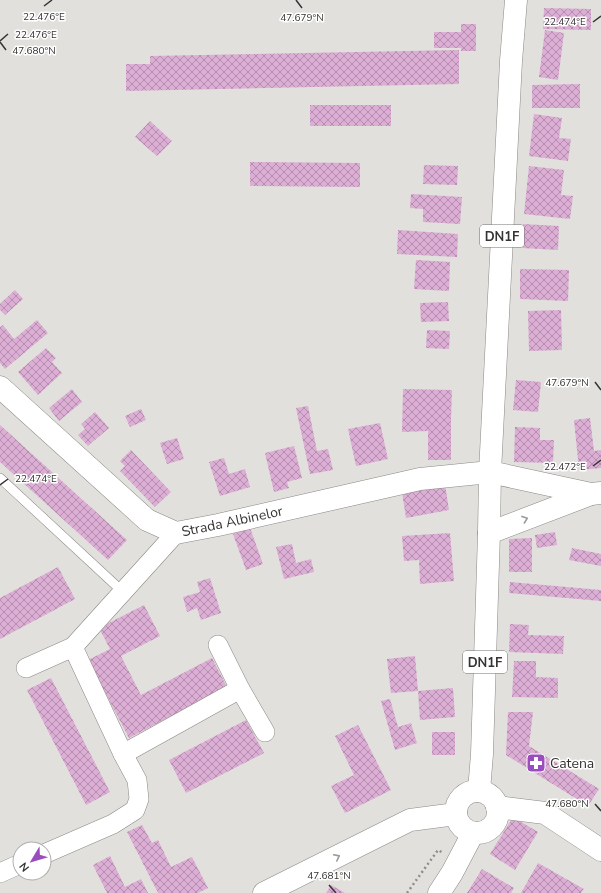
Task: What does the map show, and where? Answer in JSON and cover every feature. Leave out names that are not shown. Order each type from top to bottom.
[{"type":"main road","name":"DN1F","points":[[479,791],[482,754],[490,472],[511,61],[516,0]]},
{"type":"main road","name":"Strada Albinelor","points":[[0,387],[147,520],[176,533],[218,525],[420,479],[490,472],[596,494]]},
{"type":"main road","points":[[489,533],[596,494]]},
{"type":"main road","points":[[479,791],[491,796],[497,807],[497,819],[494,825],[485,832],[473,833],[467,831],[461,826],[456,814],[456,808],[462,797],[467,793],[479,791]]},
{"type":"main road","points":[[497,807],[545,813],[601,850]]},
{"type":"main road","points":[[265,893],[410,820],[456,814]]},
{"type":"main road","points":[[439,893],[452,873],[473,833]]},
{"type":"street","points":[[26,668],[73,647],[176,533]]},
{"type":"street","points":[[218,645],[240,690],[265,732]]},
{"type":"street","points":[[52,851],[113,824],[135,810],[139,799],[137,780],[123,754],[73,647]]},
{"type":"street","points":[[123,754],[240,690]]},
{"type":"street","points":[[0,873],[12,868]]},
{"type":"lane","points":[[0,478],[123,592]]},
{"type":"path","points":[[407,893],[438,850],[445,855]]},
{"type":"building","points":[[544,8],[591,9],[591,30],[543,29]]},
{"type":"building","points":[[461,24],[476,24],[476,51],[461,51],[461,48],[434,48],[434,32],[461,32]]},
{"type":"building","points":[[545,30],[564,33],[558,80],[539,77]]},
{"type":"building","points":[[459,50],[459,84],[126,91],[126,64],[150,64],[150,56]]},
{"type":"building","points":[[580,84],[580,108],[532,108],[532,85]]},
{"type":"building","points":[[310,105],[391,105],[391,126],[310,126]]},
{"type":"building","points":[[534,114],[562,118],[559,138],[571,139],[568,161],[529,156]]},
{"type":"building","points":[[150,121],[172,141],[157,156],[135,137]]},
{"type":"building","points":[[250,162],[360,163],[360,187],[250,186]]},
{"type":"building","points":[[424,165],[458,166],[457,185],[423,184]]},
{"type":"building","points":[[529,166],[564,170],[561,195],[573,196],[570,219],[524,214]]},
{"type":"building","points":[[411,194],[462,197],[460,224],[423,222],[423,209],[410,208]]},
{"type":"building","points":[[523,224],[559,226],[558,250],[522,248]]},
{"type":"building","points":[[398,230],[458,234],[457,257],[397,254]]},
{"type":"building","points":[[416,260],[450,262],[449,291],[414,289]]},
{"type":"building","points":[[520,269],[569,270],[568,301],[520,299]]},
{"type":"building","points":[[15,290],[23,299],[5,315],[0,310],[0,304]]},
{"type":"building","points":[[448,302],[449,321],[421,322],[420,303]]},
{"type":"building","points":[[561,310],[562,350],[529,351],[528,311]]},
{"type":"building","points":[[37,320],[48,333],[5,369],[0,363],[0,327],[3,325],[14,339]]},
{"type":"building","points":[[427,330],[450,331],[449,349],[426,348]]},
{"type":"building","points":[[46,348],[56,358],[52,362],[62,373],[38,395],[18,372]]},
{"type":"building","points":[[516,380],[541,382],[538,412],[513,410]]},
{"type":"building","points":[[72,389],[82,402],[59,421],[49,408]]},
{"type":"building","points":[[403,389],[452,390],[451,460],[428,460],[428,431],[402,432]]},
{"type":"building","points":[[308,406],[317,451],[328,449],[333,470],[310,474],[296,408]]},
{"type":"building","points":[[141,409],[146,420],[130,427],[125,416]]},
{"type":"building","points":[[95,412],[109,428],[88,446],[78,435],[85,429],[81,424]]},
{"type":"building","points":[[590,418],[594,451],[601,450],[601,468],[579,470],[574,420]]},
{"type":"building","points":[[380,423],[388,459],[356,466],[348,429]]},
{"type":"building","points":[[0,425],[127,540],[108,560],[0,462]]},
{"type":"building","points":[[515,427],[540,428],[540,440],[554,440],[553,463],[514,462]]},
{"type":"building","points":[[177,438],[184,459],[167,464],[160,443]]},
{"type":"building","points":[[294,446],[302,478],[287,482],[289,488],[274,492],[265,453]]},
{"type":"building","points":[[131,450],[171,492],[155,507],[120,471],[125,466],[120,461]]},
{"type":"building","points":[[224,458],[229,474],[245,469],[250,487],[220,496],[209,462]]},
{"type":"building","points":[[445,484],[449,510],[406,518],[402,492]]},
{"type":"building","points":[[250,528],[263,564],[246,570],[233,534]]},
{"type":"building","points":[[555,532],[557,545],[537,548],[535,535]]},
{"type":"building","points":[[450,533],[454,581],[420,584],[419,560],[404,561],[402,536]]},
{"type":"building","points":[[532,538],[532,572],[509,572],[509,539]]},
{"type":"building","points":[[292,544],[296,563],[311,559],[314,572],[284,579],[276,547]]},
{"type":"building","points":[[572,548],[601,554],[601,566],[569,560]]},
{"type":"building","points":[[58,567],[75,599],[0,639],[0,598]]},
{"type":"building","points":[[210,578],[221,613],[201,620],[197,608],[187,612],[183,597],[200,592],[197,582]]},
{"type":"building","points":[[510,582],[601,590],[601,601],[509,593]]},
{"type":"building","points":[[144,605],[160,636],[121,656],[141,695],[212,658],[227,687],[129,738],[88,660],[110,649],[99,628]]},
{"type":"building","points":[[510,624],[529,625],[528,635],[564,636],[563,654],[509,652]]},
{"type":"building","points":[[415,656],[418,691],[391,693],[387,659]]},
{"type":"building","points":[[514,661],[536,661],[536,677],[558,678],[558,698],[512,697]]},
{"type":"building","points":[[51,678],[110,792],[86,805],[27,690]]},
{"type":"building","points":[[453,688],[455,717],[420,720],[418,691]]},
{"type":"building","points":[[390,699],[398,727],[411,723],[417,743],[395,750],[381,701]]},
{"type":"building","points":[[508,712],[533,712],[529,746],[599,789],[588,806],[506,755]]},
{"type":"building","points":[[246,720],[264,753],[186,793],[169,760]]},
{"type":"building","points":[[358,725],[391,790],[345,813],[331,786],[354,775],[335,736]]},
{"type":"building","points":[[432,732],[455,732],[455,755],[432,755]]},
{"type":"building","points":[[513,817],[538,832],[515,870],[490,854]]},
{"type":"building","points":[[142,825],[152,843],[158,840],[171,867],[192,857],[208,888],[198,893],[158,893],[127,832]]},
{"type":"building","points":[[110,856],[125,887],[141,879],[148,893],[107,893],[93,865]]},
{"type":"building","points":[[538,863],[584,889],[581,893],[521,893]]},
{"type":"building","points":[[482,869],[514,888],[511,893],[467,893]]},
{"type":"building","points":[[331,885],[345,893],[326,893]]},
{"type":"place","name":"Catena","points":[[536,763]]}]
